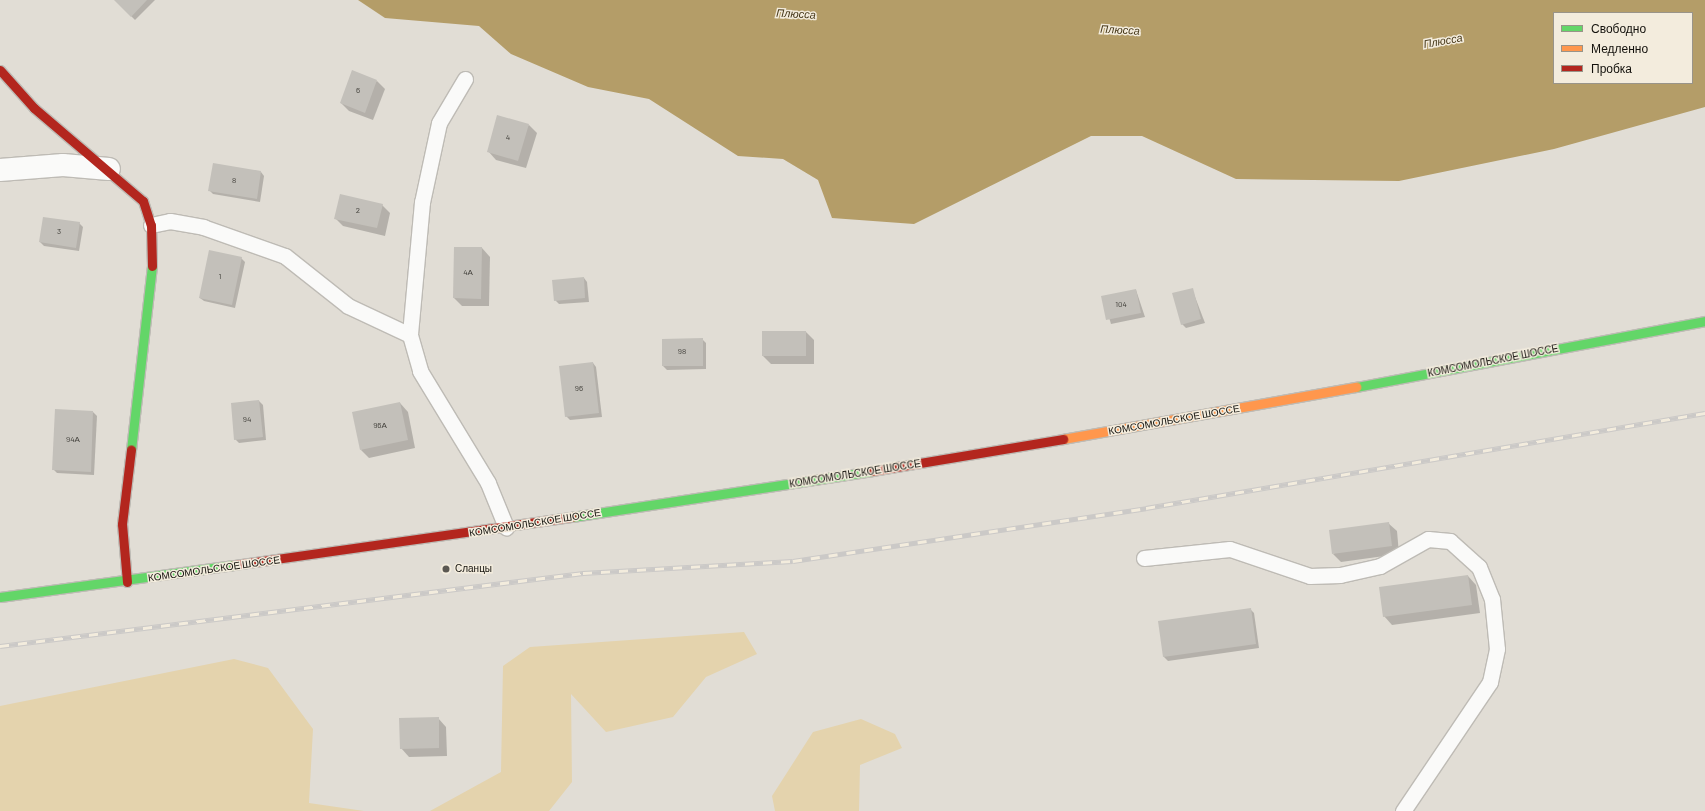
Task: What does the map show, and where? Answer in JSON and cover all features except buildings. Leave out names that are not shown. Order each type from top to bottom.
[{"type":"main road","points":[[0,70],[34,108],[109,169],[143,201],[151,225],[152,272],[122,524],[127,582]]},
{"type":"main road","name":"КОМСОМОЛЬСКОЕ ШОССЕ","points":[[0,597],[127,582],[506,528],[887,469],[1262,405],[1705,321]]},
{"type":"street","points":[[0,170],[63,165],[109,169]]},
{"type":"lane","points":[[466,79],[440,123],[422,202],[410,335],[420,371],[488,483],[506,528]]},
{"type":"lane","points":[[151,225],[170,221],[203,228],[285,256],[348,306],[410,335]]},
{"type":"lane","points":[[1144,558],[1230,549],[1310,576],[1340,575],[1380,566],[1428,539],[1450,542],[1479,567],[1492,599],[1497,649],[1490,682],[1403,811]]},
{"type":"shaded area","points":[[744,632],[757,654],[706,677],[673,717],[606,732],[571,694],[572,782],[549,811],[430,811],[501,772],[503,666],[530,647]]},
{"type":"shaded area","points":[[234,659],[268,668],[313,729],[309,803],[364,811],[0,811],[0,706]]},
{"type":"shaded area","points":[[861,719],[895,734],[902,748],[860,765],[859,811],[775,811],[772,796],[813,732]]},
{"type":"water","name":"Плюсса","points":[[358,0],[1705,0],[1705,107],[1554,149],[1399,181],[1236,179],[1142,136],[1091,136],[914,224],[832,218],[818,180],[783,159],[738,156],[649,99],[588,87],[511,54],[479,26],[385,18]]},
{"type":"railway","points":[[0,646],[583,573],[793,561],[1146,508],[1705,413]]},
{"type":"traffic: fast","points":[[131,450],[152,266]]},
{"type":"traffic: fast","points":[[1356,387],[1705,321]]},
{"type":"traffic: fast","points":[[572,517],[872,471]]},
{"type":"traffic: fast","points":[[0,597],[234,565]]},
{"type":"traffic: slow","points":[[1063,439],[1356,387]]},
{"type":"traffic: jam","points":[[0,70],[34,108],[143,201],[151,225],[152,266]]},
{"type":"traffic: jam","points":[[872,471],[1063,439]]},
{"type":"traffic: jam","points":[[127,582],[122,524],[131,450]]},
{"type":"traffic: jam","points":[[234,565],[572,517]]},
{"type":"place","name":"Сланцы","points":[[446,569]]}]
